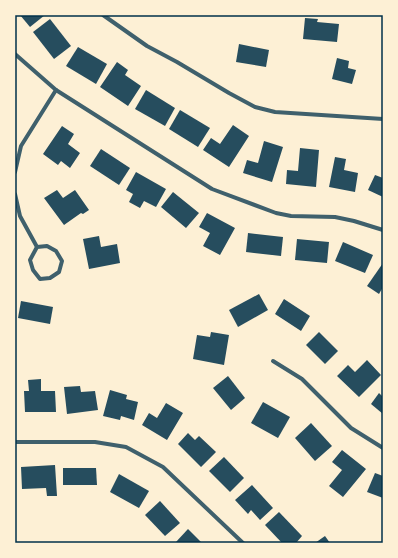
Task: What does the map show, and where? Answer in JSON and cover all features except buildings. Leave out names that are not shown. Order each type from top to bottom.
[{"type":"street","points":[[103,15],[147,46],[255,107],[275,112],[383,119]]},
{"type":"street","points":[[15,54],[56,90],[212,189],[276,214],[290,216],[335,217],[383,230]]},
{"type":"street","points":[[15,172],[21,146],[56,90]]},
{"type":"street","points":[[15,194],[20,216],[37,247]]},
{"type":"street","points":[[47,246],[56,251],[62,261],[59,272],[50,278],[40,279],[33,270],[30,260],[37,247],[47,246]]},
{"type":"street","points":[[273,361],[302,379],[351,428],[383,448]]},
{"type":"street","points":[[15,442],[95,442],[126,447],[163,467],[243,543]]}]
